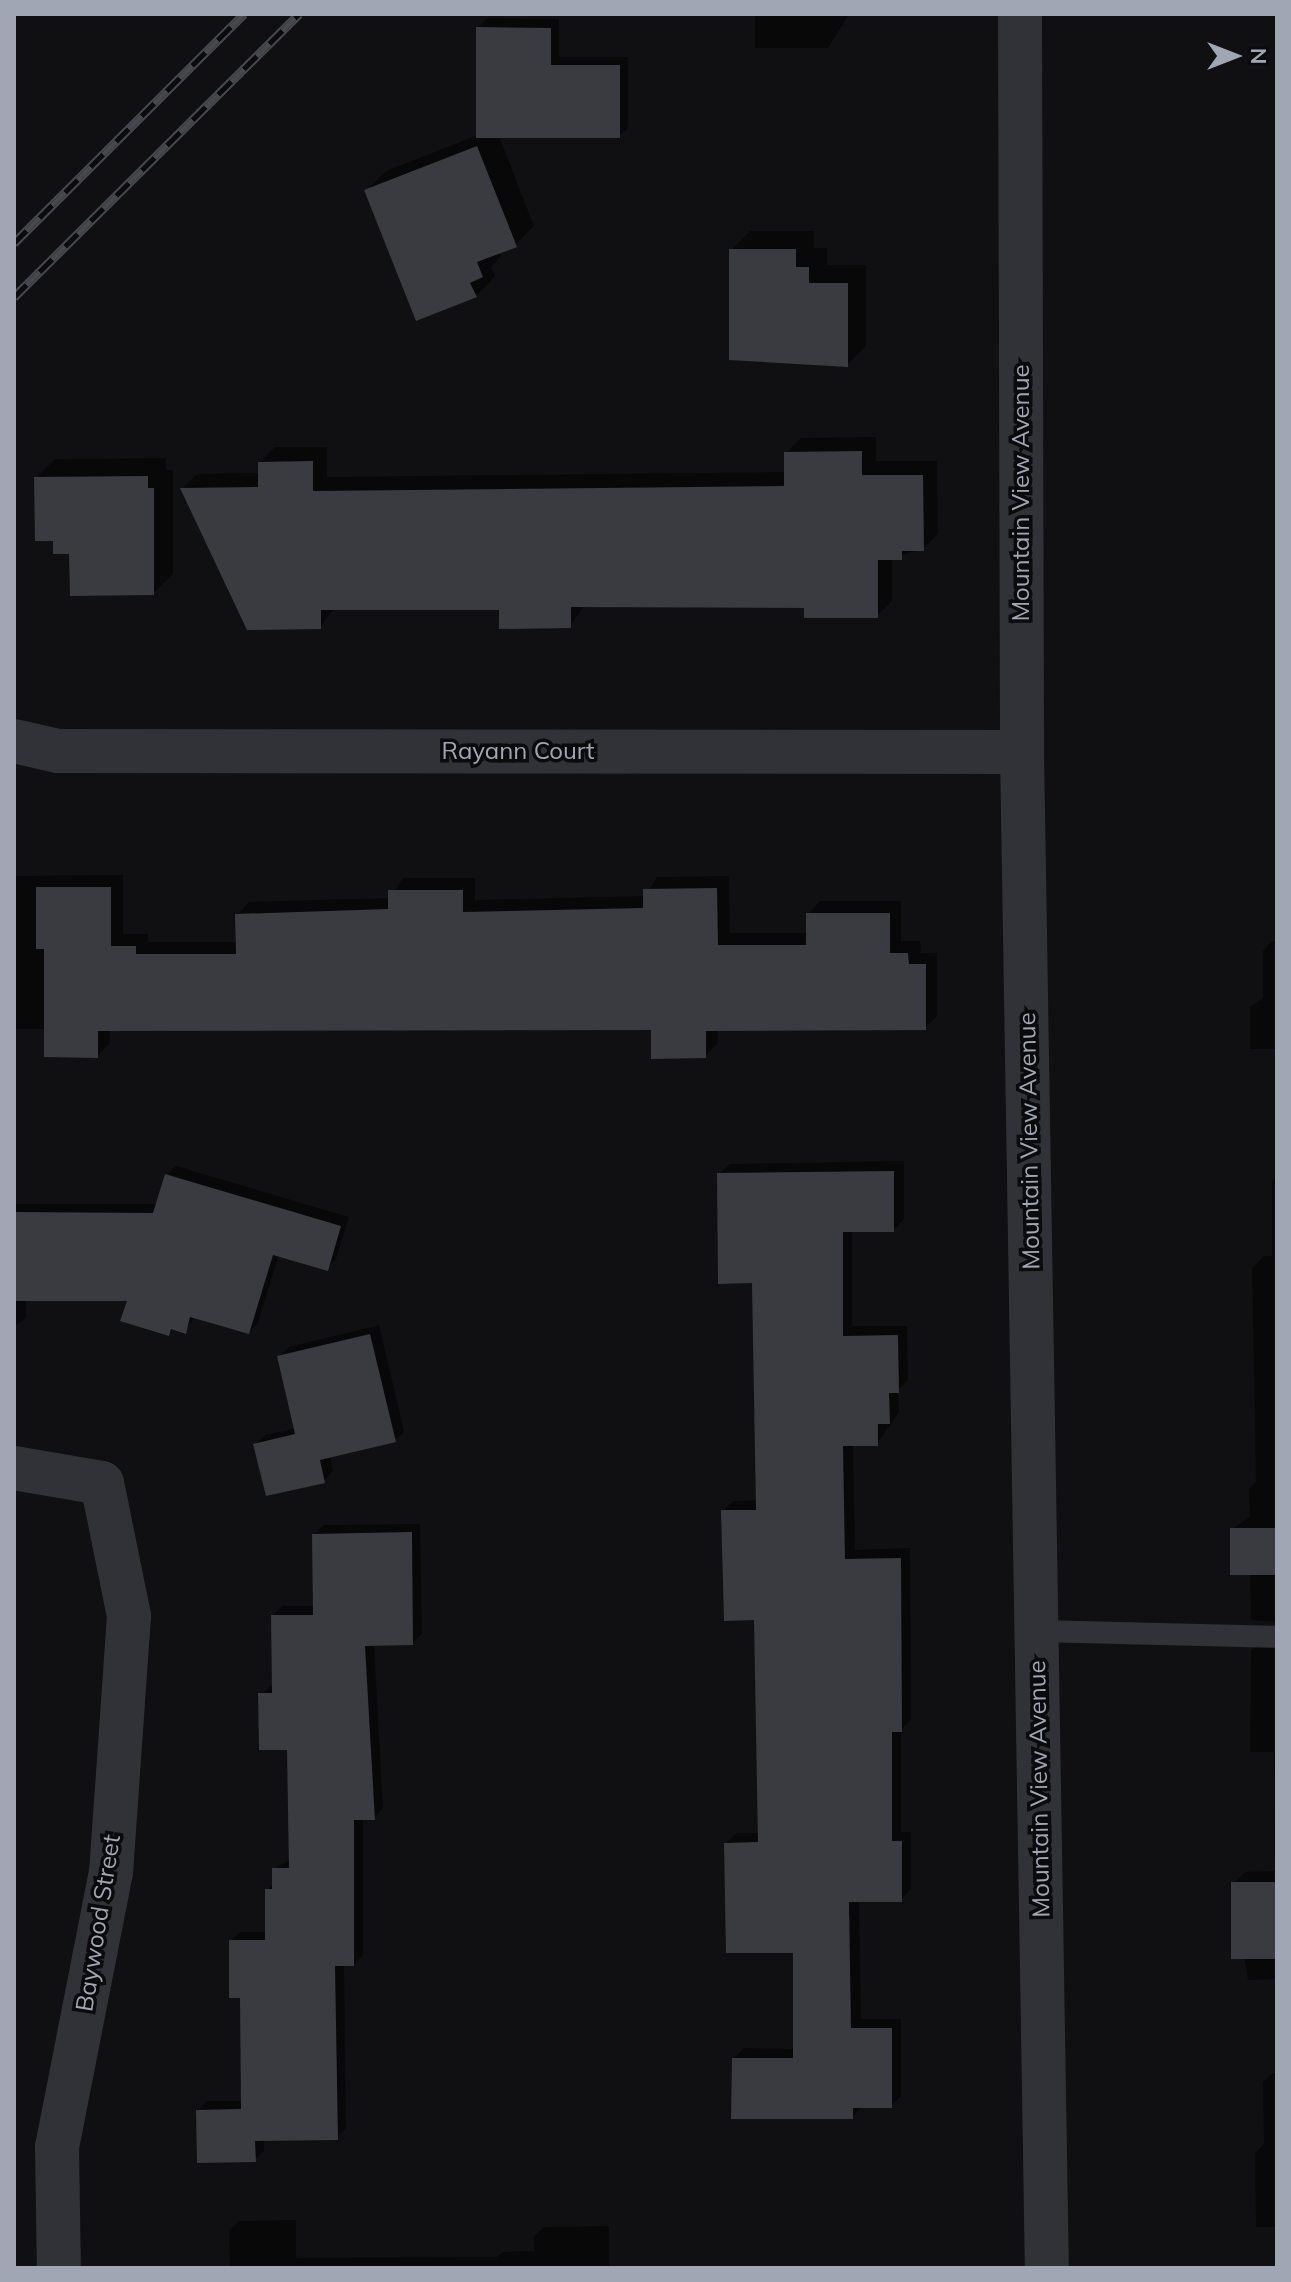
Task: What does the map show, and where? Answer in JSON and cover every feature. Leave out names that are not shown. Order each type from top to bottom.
[{"type":"street","name":"Mountain View Avenue","points":[[1020,14],[1022,752],[1047,2268]]},
{"type":"street","name":"Rayann Court","points":[[14,741],[58,751],[1022,752]]},
{"type":"street","name":"Baywood Street","points":[[14,1468],[102,1483],[129,1616],[111,1872],[57,2147],[59,2268]]},
{"type":"lane","points":[[1037,1631],[1277,1637]]},
{"type":"building","points":[[476,27],[551,28],[551,65],[620,65],[620,138],[476,138]]},
{"type":"building","points":[[477,146],[517,247],[477,262],[483,277],[470,283],[477,297],[416,321],[364,190]]},
{"type":"building","points":[[729,249],[796,249],[796,267],[809,267],[809,283],[848,283],[848,367],[729,360]]},
{"type":"building","points":[[862,451],[862,475],[923,475],[924,551],[902,551],[902,560],[878,560],[878,618],[804,618],[804,608],[571,607],[571,628],[499,629],[499,610],[321,610],[321,629],[247,630],[180,488],[258,487],[258,462],[313,461],[313,491],[784,486],[784,452]]},
{"type":"building","points":[[148,476],[148,488],[154,488],[154,595],[70,596],[69,554],[53,554],[53,541],[35,541],[34,477]]},
{"type":"building","points":[[36,887],[111,887],[111,946],[136,946],[136,954],[236,954],[235,914],[388,909],[388,890],[463,890],[463,912],[643,908],[643,889],[717,888],[718,945],[806,945],[806,913],[890,913],[890,953],[908,953],[909,964],[926,964],[926,1030],[706,1031],[706,1058],[651,1059],[651,1030],[98,1031],[98,1058],[44,1057],[44,949],[36,949]]},
{"type":"building","points":[[894,1171],[894,1232],[843,1232],[843,1336],[898,1335],[899,1393],[889,1393],[890,1424],[878,1424],[878,1446],[843,1446],[845,1559],[901,1558],[902,1732],[892,1732],[892,1841],[902,1841],[902,1902],[849,1902],[851,2028],[892,2028],[892,2108],[853,2108],[853,2119],[731,2119],[732,2058],[793,2058],[793,1953],[726,1953],[724,1843],[758,1842],[754,1620],[724,1621],[721,1510],[756,1510],[752,1283],[718,1284],[717,1173]]},
{"type":"building","points":[[165,1174],[341,1226],[328,1271],[273,1255],[249,1334],[190,1317],[186,1334],[171,1329],[169,1336],[120,1321],[127,1301],[14,1301],[14,1212],[153,1213]]},
{"type":"building","points":[[370,1334],[396,1442],[320,1460],[325,1483],[266,1496],[253,1444],[295,1434],[277,1356]]},
{"type":"building","points":[[1230,1528],[1277,1528],[1277,1575],[1230,1575]]},
{"type":"building","points":[[412,1532],[413,1645],[365,1646],[375,1820],[354,1820],[354,1966],[335,1966],[338,2140],[255,2141],[256,2162],[197,2163],[196,2110],[241,2109],[240,1998],[229,1998],[229,1940],[265,1940],[265,1889],[272,1889],[272,1868],[289,1868],[287,1750],[259,1750],[258,1693],[272,1693],[271,1615],[313,1615],[312,1534]]},
{"type":"building","points":[[1231,1882],[1277,1882],[1277,1959],[1231,1959]]},
{"type":"railway","points":[[14,243],[244,14]]},
{"type":"railway","points":[[14,297],[299,14]]}]
